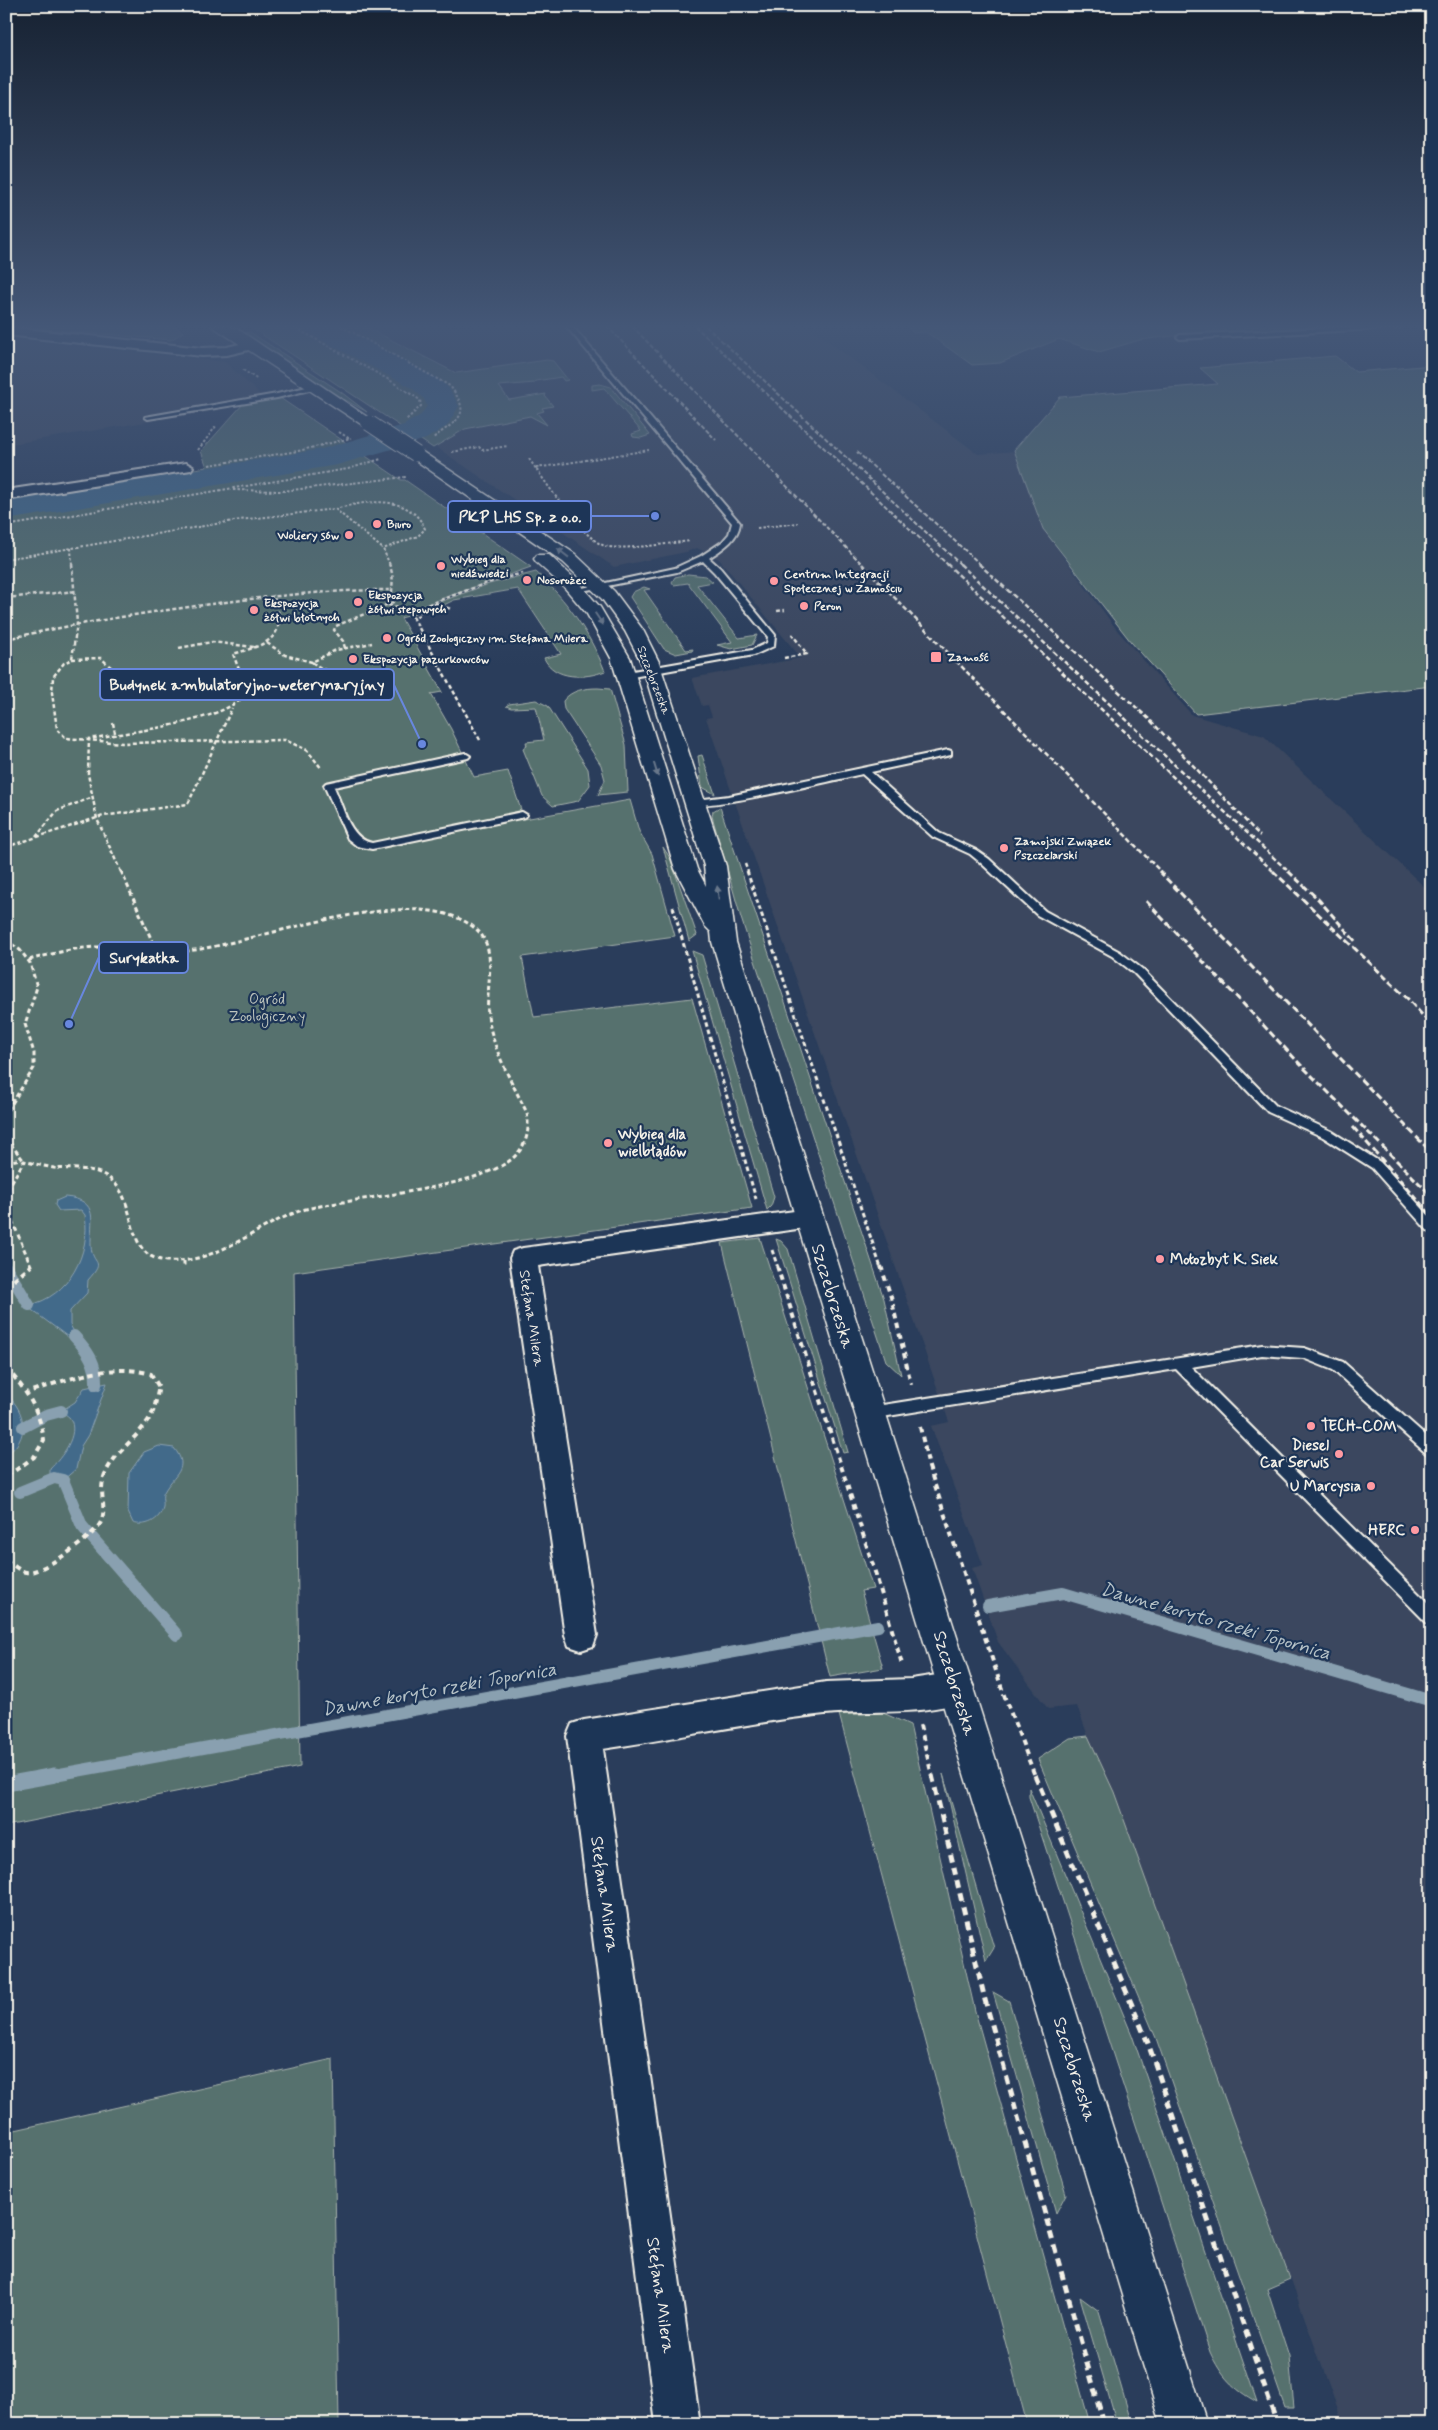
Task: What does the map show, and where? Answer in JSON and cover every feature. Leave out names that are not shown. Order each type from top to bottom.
[{"type":"street","name":"Szczebrzeska","points":[[366,439],[387,456],[525,545],[547,562],[577,590],[605,628],[627,675],[686,868],[724,942],[1184,2424]]},
{"type":"street","name":"Szczebrzeska","points":[[395,439],[548,541],[600,586],[634,630],[653,670],[715,866],[724,942]]},
{"type":"street","points":[[6,495],[186,467]]},
{"type":"street","name":"Stefana Milera","points":[[581,1635],[523,1258],[809,1219]]},
{"type":"street","name":"Stefana Milera","points":[[678,2424],[584,1736],[826,1698],[911,1695],[957,1688]]},
{"type":"lane","points":[[577,590],[677,570],[704,558],[725,543],[736,526],[733,519],[663,439]]},
{"type":"lane","points":[[627,675],[754,652],[771,644],[772,637],[717,570],[704,558]]},
{"type":"lane","points":[[696,803],[729,799],[948,753]]},
{"type":"lane","points":[[465,756],[329,785],[354,842],[366,845],[522,815]]},
{"type":"lane","points":[[864,771],[936,835],[973,852],[1042,913],[1116,954],[1138,971],[1272,1109],[1327,1134],[1376,1165],[1432,1228]]},
{"type":"lane","points":[[870,1413],[1262,1350],[1304,1352],[1338,1366],[1432,1450]]},
{"type":"lane","points":[[1178,1363],[1432,1618]]},
{"type":"path","points":[[186,467],[207,439]]},
{"type":"path","points":[[443,453],[479,447],[482,450],[508,446]]},
{"type":"path","points":[[536,468],[656,449]]},
{"type":"path","points":[[6,526],[348,469],[387,456]]},
{"type":"path","points":[[530,459],[586,534],[606,546],[647,546],[686,540],[693,542]]},
{"type":"path","points":[[225,490],[282,491],[406,477]]},
{"type":"path","points":[[6,559],[240,520],[335,510],[360,502],[385,501],[399,505],[424,526],[425,529],[418,536],[383,549]]},
{"type":"path","points":[[335,510],[383,549],[394,576],[390,590],[393,602],[336,626],[334,630],[343,641],[345,648]]},
{"type":"path","points":[[736,526],[770,528],[798,523]]},
{"type":"path","points":[[71,548],[76,591],[77,623],[72,659]]},
{"type":"path","points":[[483,746],[413,618],[420,615],[421,607],[487,583],[529,571]]},
{"type":"path","points":[[6,639],[77,623],[273,595],[318,590],[390,590]]},
{"type":"path","points":[[6,598],[76,591]]},
{"type":"path","points":[[89,739],[161,726],[232,708],[246,699],[248,693],[233,654],[267,643],[280,618],[273,595]]},
{"type":"path","points":[[434,603],[451,608]]},
{"type":"path","points":[[387,605],[420,612]]},
{"type":"path","points":[[412,636],[422,634]]},
{"type":"path","points":[[179,648],[212,642],[254,647]]},
{"type":"path","points":[[267,643],[285,655],[312,662],[327,673],[339,677],[372,677]]},
{"type":"path","points":[[312,662],[328,653],[372,643]]},
{"type":"path","points":[[115,671],[101,658],[72,659],[64,663],[53,677],[52,693],[57,730],[66,738],[122,743],[274,739],[303,746],[319,763],[329,785]]},
{"type":"path","points":[[6,847],[97,819],[188,804],[232,708]]},
{"type":"path","points":[[113,723],[115,733]]},
{"type":"path","points":[[89,739],[88,774],[97,819],[157,952]]},
{"type":"path","points":[[34,838],[57,811],[93,797]]},
{"type":"path","points":[[744,863],[891,1297],[929,1467],[1005,1698],[1033,1771],[1148,2043],[1277,2424]]},
{"type":"path","points":[[672,901],[758,1204]]},
{"type":"path","points":[[6,1162],[23,1160],[46,1167],[92,1170],[108,1177],[121,1189],[125,1198],[136,1244],[149,1255],[158,1259],[184,1261],[208,1254],[300,1211],[487,1174],[514,1158],[528,1135],[530,1121],[491,1030],[487,1002],[489,954],[486,943],[476,928],[458,915],[424,910],[352,915],[205,948],[157,952],[89,947],[29,960]]},
{"type":"path","points":[[6,940],[27,955],[35,980],[36,994],[26,1014],[25,1030],[34,1052],[35,1067],[27,1084],[13,1099],[7,1112]]},
{"type":"path","points":[[6,1138],[8,1144],[23,1160]]},
{"type":"path","points":[[6,1287],[24,1276],[32,1268],[6,1206],[11,1183],[23,1160]]},
{"type":"path","points":[[771,1246],[876,1575],[903,1666]]},
{"type":"path","points":[[184,1261],[184,1266]]},
{"type":"path","points":[[6,1368],[28,1392],[41,1426],[44,1440],[40,1450],[6,1477]]},
{"type":"path","points":[[6,1560],[25,1572],[31,1573],[52,1564],[96,1528],[103,1516],[101,1487],[109,1466],[146,1424],[154,1409],[158,1393],[155,1379],[147,1372],[135,1368],[81,1377],[28,1392]]},
{"type":"path","points":[[922,1734],[985,2000],[1104,2424]]},
{"type":"shaded area","points":[[6,439],[40,439],[6,445]]},
{"type":"shaded area","points":[[448,439],[959,439],[978,454],[1015,451],[1043,529],[1117,630],[1192,715],[1264,736],[1432,894],[1432,2424],[1343,2424],[1114,1792],[1088,1736],[1077,1706],[1048,1709],[998,1642],[972,1568],[983,1565],[931,1426],[949,1422],[706,718],[712,717],[708,705],[702,706],[692,678],[801,658],[719,559],[697,548],[614,567],[436,447]]},
{"type":"shaded area","points":[[65,1197],[76,1199],[89,1207],[92,1221],[91,1246],[98,1265],[88,1280],[87,1293],[70,1311],[70,1325],[76,1335],[72,1338],[29,1308],[29,1305],[55,1293],[66,1283],[80,1258],[86,1229],[85,1215],[81,1210],[59,1211],[55,1205],[56,1201]]},
{"type":"shaded area","points":[[107,1383],[88,1435],[81,1446],[76,1469],[63,1480],[54,1478],[50,1474],[50,1469],[64,1453],[73,1432],[70,1418],[61,1411],[75,1402],[84,1388]]},
{"type":"shaded area","points":[[6,1394],[18,1409],[23,1425],[19,1441],[14,1449],[6,1455]]},
{"type":"shaded area","points":[[159,1446],[174,1448],[179,1455],[181,1467],[163,1494],[163,1507],[159,1516],[151,1522],[133,1523],[128,1512],[129,1473],[144,1452]]},
{"type":"green space","name":"Ogród Zoologiczny","points":[[211,439],[341,439],[401,480],[405,480],[531,567],[413,609],[415,614],[401,618],[442,692],[431,694],[451,729],[474,777],[508,771],[524,819],[630,800],[639,831],[652,854],[675,936],[522,957],[534,1017],[692,998],[752,1208],[294,1272],[300,1767],[6,1826],[6,500],[207,467],[201,451]]},
{"type":"green space","points":[[420,439],[447,439],[433,448]]},
{"type":"green space","points":[[1023,439],[1432,439],[1432,686],[1196,714],[1131,642],[1043,529],[1014,450]]},
{"type":"green space","points":[[536,572],[558,594],[576,617],[592,643],[605,671],[597,674],[571,676],[555,670],[549,665],[544,658],[561,654],[518,589],[454,600],[444,605],[437,603],[489,584]]},
{"type":"green space","points":[[688,574],[706,576],[713,582],[697,585],[739,638],[757,635],[752,645],[731,649],[717,645],[732,642],[688,583],[674,585],[672,582],[675,577]]},
{"type":"green space","points":[[644,587],[650,589],[644,590],[686,650],[693,649],[692,651],[676,654],[664,649],[630,597],[633,592]]},
{"type":"green space","points":[[583,689],[610,689],[626,745],[628,792],[598,795],[605,780],[601,765],[564,709],[563,701],[570,694]]},
{"type":"green space","points":[[536,700],[548,706],[588,769],[590,785],[578,801],[553,806],[542,796],[523,749],[527,746],[526,742],[544,740],[536,707],[511,708],[506,706]]},
{"type":"green space","points":[[702,755],[715,794],[702,787],[698,756]]},
{"type":"green space","points":[[720,807],[884,1299],[901,1375],[886,1361],[741,918],[712,816],[713,811]]},
{"type":"green space","points":[[663,847],[670,858],[697,935],[689,941]]},
{"type":"green space","points":[[692,951],[702,955],[774,1197],[771,1206],[767,1210]]},
{"type":"green space","points":[[760,1238],[873,1589],[861,1591],[883,1668],[830,1677],[722,1243]]},
{"type":"green space","points":[[776,1239],[781,1241],[788,1249],[848,1452],[843,1453]]},
{"type":"green space","points":[[865,1711],[881,1712],[910,1725],[975,2011],[1090,2424],[1027,2424],[839,1714]]},
{"type":"green space","points":[[1088,1736],[1114,1792],[1290,2279],[1267,2289],[1289,2356],[1294,2408],[1285,2408],[1156,2038],[1038,1759],[1070,1738]]},
{"type":"green space","points":[[943,1774],[994,1948],[986,1961]]},
{"type":"green space","points":[[1029,1788],[1132,2035],[1257,2402],[1234,2387],[1223,2375],[1210,2352],[1029,1797]]},
{"type":"green space","points":[[993,1992],[1009,2001],[1066,2194],[1056,2213]]},
{"type":"green space","points":[[333,2059],[339,2424],[6,2424],[6,2132]]},
{"type":"green space","points":[[1080,2297],[1099,2311],[1132,2424],[1117,2424]]},
{"type":"waterway","points":[[6,510],[325,458],[389,439]]},
{"type":"waterway","points":[[6,1267],[29,1305]]},
{"type":"waterway","points":[[74,1336],[91,1358],[95,1371],[96,1385]]},
{"type":"waterway","points":[[23,1427],[46,1415],[61,1411]]},
{"type":"waterway","points":[[20,1492],[54,1478],[63,1480],[82,1526],[177,1635]]},
{"type":"waterway","name":"Dawne koryto rzeki Topornica","points":[[988,1606],[1063,1593],[1432,1701]]},
{"type":"waterway","name":"Dawne koryto rzeki Topornica","points":[[49,1776],[878,1626]]},
{"type":"waterway","name":"Dawne koryto rzeki Topornica","points":[[6,1784],[55,1775]]},
{"type":"railway","points":[[742,439],[863,565]]},
{"type":"railway","points":[[815,439],[948,565]]},
{"type":"railway","points":[[827,439],[961,565]]},
{"type":"railway","points":[[857,452],[981,565]]},
{"type":"railway","points":[[862,564],[1161,872]]},
{"type":"railway","points":[[947,564],[1274,872]]},
{"type":"railway","points":[[960,564],[1289,872]]},
{"type":"railway","points":[[979,564],[1150,720],[1260,836]]},
{"type":"railway","points":[[1159,871],[1432,1153]]},
{"type":"railway","points":[[1273,871],[1408,999],[1432,1026]]},
{"type":"railway","points":[[1288,871],[1319,900],[1357,943]]},
{"type":"railway","points":[[1146,901],[1300,1064],[1432,1196]]},
{"type":"railway","points":[[1353,1127],[1432,1216]]},
{"type":"place","name":"PKP LHS Sp. z o.o.","points":[[655,516]]},
{"type":"place","name":"Biuro","points":[[377,524]]},
{"type":"place","name":"Woliery sów","points":[[349,535]]},
{"type":"place","name":"Wybieg dla niedźwiedzi","points":[[441,566]]},
{"type":"place","name":"Nosorożec","points":[[527,580]]},
{"type":"place","name":"Centrum Integracji Społecznej w Zamościu","points":[[774,581]]},
{"type":"place","name":"Ekspozycja żółwi stepowych","points":[[358,602]]},
{"type":"place","name":"Peron","points":[[804,606]]},
{"type":"place","name":"Ekspozycja żółwi błotnych","points":[[254,610]]},
{"type":"place","name":"Ogród Zoologiczny im. Stefana Milera","points":[[387,638]]},
{"type":"place","name":"Zamość","points":[[936,657]]},
{"type":"place","name":"Ekspozycja pazurkowców","points":[[353,659]]},
{"type":"place","name":"Budynek ambulatoryjno-weterynaryjny","points":[[422,744]]},
{"type":"place","name":"Zamojski Związek Pszczelarski","points":[[1004,848]]},
{"type":"place","name":"Surykatka","points":[[69,1024]]},
{"type":"place","name":"Wybieg dla wielbłądów","points":[[608,1143]]},
{"type":"place","name":"Motozbyt K. Siek","points":[[1160,1259]]},
{"type":"place","name":"TECH-COM","points":[[1311,1426]]},
{"type":"place","name":"Diesel Car Serwis","points":[[1339,1454]]},
{"type":"place","name":"U Marcysia","points":[[1371,1486]]},
{"type":"place","name":"HERC","points":[[1415,1530]]}]
